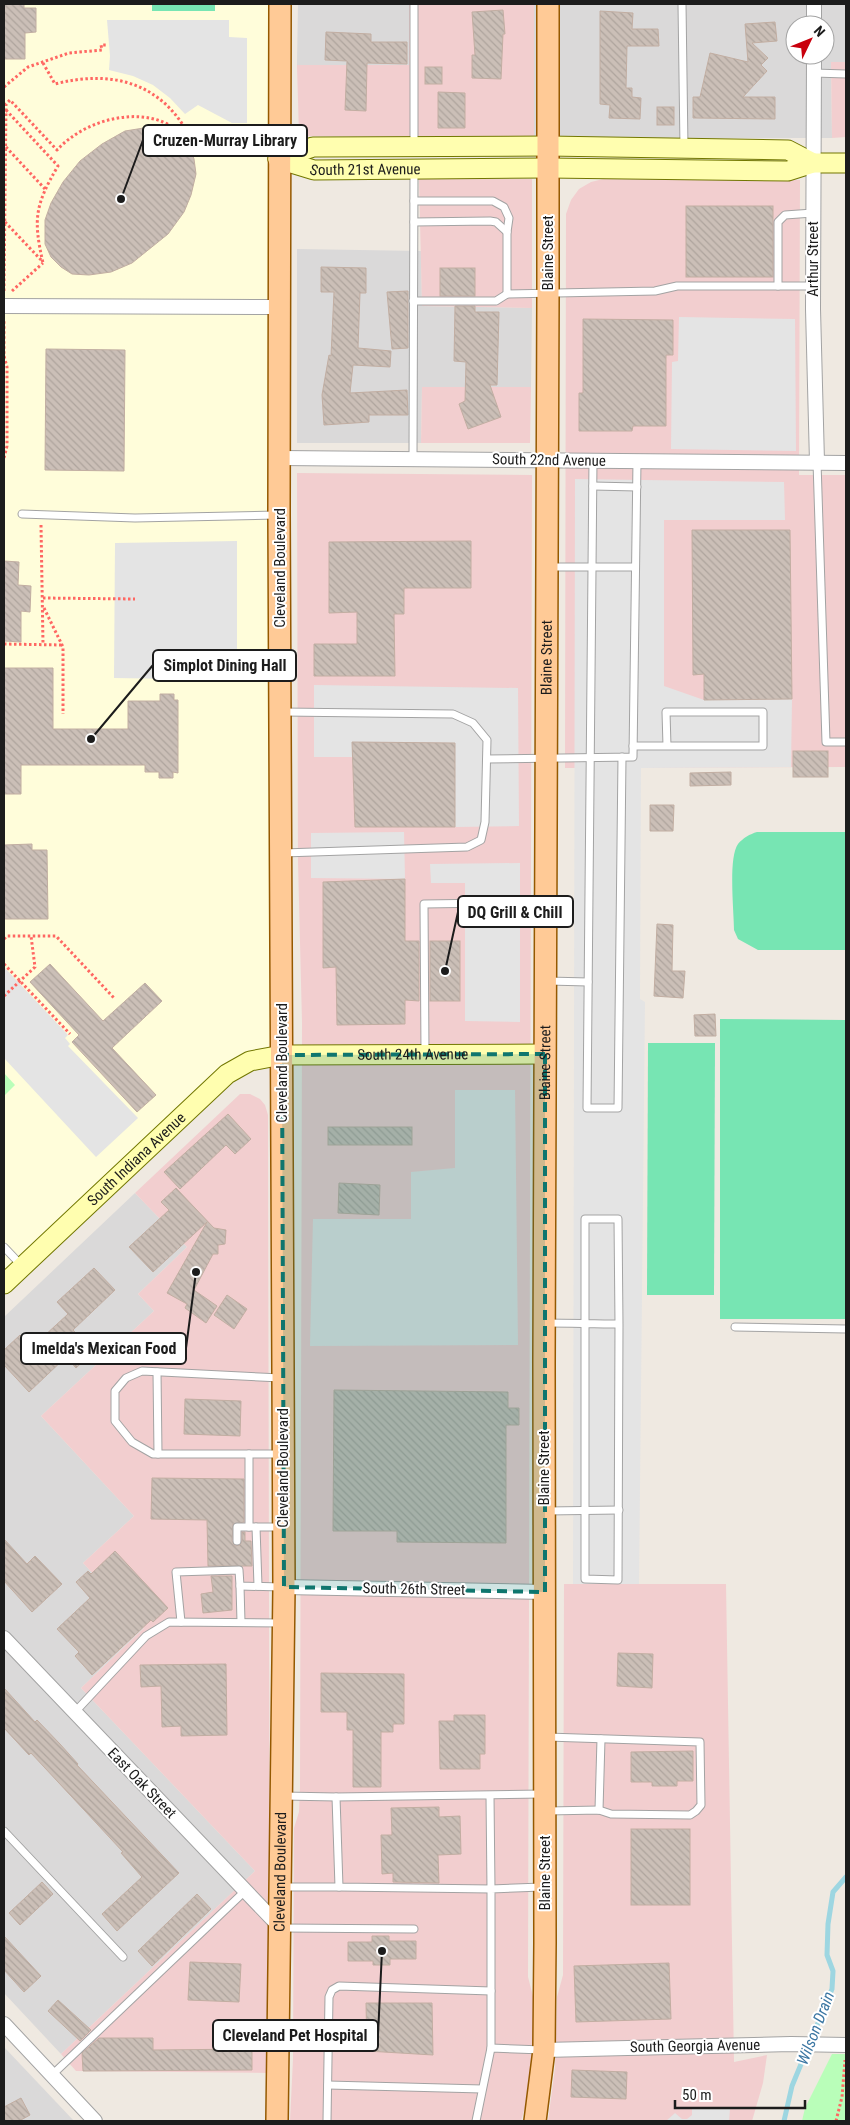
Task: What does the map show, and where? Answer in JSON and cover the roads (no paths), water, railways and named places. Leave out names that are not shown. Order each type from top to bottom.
[{"type":"main road","name":"Cleveland Boulevard","points":[[277,2121],[284,1587],[278,159],[280,4]]},
{"type":"main road","name":"Blaine Street","points":[[536,2121],[544,2050],[545,1887],[544,1323],[548,4]]},
{"type":"main road","name":"South 21st Avenue","points":[[278,159],[313,147],[548,146],[788,150],[812,163]]},
{"type":"main road","name":"South 21st Avenue","points":[[278,159],[314,170],[548,168],[788,171],[812,163],[846,163]]},
{"type":"main road","name":"South 24th Avenue","points":[[282,1055],[545,1054]]},
{"type":"main road","name":"South Indiana Avenue","points":[[4,1284],[227,1074],[250,1061],[282,1055]]},
{"type":"street","name":"Arthur Street","points":[[814,65],[812,163],[817,462]]},
{"type":"street","points":[[4,306],[280,307]]},
{"type":"street","name":"South 22nd Avenue","points":[[280,458],[846,463]]},
{"type":"street","name":"South 26th Street","points":[[284,1587],[545,1592]]},
{"type":"street","name":"East Oak Street","points":[[4,1638],[280,1928]]},
{"type":"street","points":[[4,2024],[95,2121]]},
{"type":"street","name":"South Georgia Avenue","points":[[544,2050],[790,2044],[828,2045],[846,2051]]},
{"type":"lane","points":[[414,4],[414,147]]},
{"type":"lane","points":[[682,4],[684,149]]},
{"type":"lane","points":[[814,73],[846,74]]},
{"type":"lane","points":[[413,458],[414,169]]},
{"type":"lane","points":[[414,201],[493,201],[500,204],[508,212],[509,218],[507,232],[507,294]]},
{"type":"lane","points":[[778,286],[778,222],[785,215],[813,213]]},
{"type":"lane","points":[[414,222],[490,221],[496,222],[507,232]]},
{"type":"lane","points":[[414,301],[496,301],[507,294],[655,291],[677,286],[813,286]]},
{"type":"lane","points":[[593,460],[587,1108],[618,1108],[622,757]]},
{"type":"lane","points":[[487,759],[632,757],[637,461]]},
{"type":"lane","points":[[817,462],[826,742],[846,742]]},
{"type":"lane","points":[[593,486],[637,487]]},
{"type":"lane","points":[[22,514],[136,518],[279,514]]},
{"type":"lane","points":[[547,567],[635,567]]},
{"type":"lane","points":[[280,712],[453,714],[473,724],[487,740],[485,822],[481,840],[467,847],[281,853]]},
{"type":"lane","points":[[633,746],[667,746],[762,746],[763,712],[666,712],[667,746]]},
{"type":"lane","points":[[425,1055],[424,904],[492,903]]},
{"type":"lane","points":[[545,981],[588,982]]},
{"type":"lane","points":[[618,1219],[619,1324],[618,1580],[585,1579],[585,1220],[618,1219]]},
{"type":"lane","points":[[4,1247],[22,1266]]},
{"type":"lane","points":[[544,1323],[619,1324]]},
{"type":"lane","points":[[736,1327],[846,1329]]},
{"type":"lane","points":[[283,1378],[142,1372],[126,1378],[115,1392],[115,1421],[132,1442],[153,1454],[283,1454]]},
{"type":"lane","points":[[157,1372],[158,1454]]},
{"type":"lane","points":[[249,1454],[258,1586]]},
{"type":"lane","points":[[544,1511],[619,1510]]},
{"type":"lane","points":[[237,1541],[237,1527],[284,1527]]},
{"type":"lane","points":[[182,1622],[176,1572],[239,1568],[241,1622]]},
{"type":"lane","points":[[240,1586],[284,1587]]},
{"type":"lane","points":[[75,1712],[146,1636],[169,1622],[283,1623]]},
{"type":"lane","points":[[281,1796],[490,1796],[599,1810],[611,1814],[690,1814],[700,1806],[700,1742],[545,1738]]},
{"type":"lane","points":[[599,1810],[601,1739]]},
{"type":"lane","points":[[476,2121],[491,2048],[492,1889],[490,1796]]},
{"type":"lane","points":[[336,1797],[339,1887]]},
{"type":"lane","points":[[4,1831],[123,1957]]},
{"type":"lane","points":[[280,1887],[492,1889],[545,1887]]},
{"type":"lane","points":[[52,2075],[245,1891]]},
{"type":"lane","points":[[280,1928],[414,1929]]},
{"type":"lane","points":[[327,2121],[329,1997],[332,1990],[339,1986],[491,1991]]},
{"type":"lane","points":[[491,2048],[544,2050]]},
{"type":"lane","points":[[328,2085],[482,2089]]},
{"type":"waterway","name":"Wilson Drain","points":[[784,2121],[792,2086],[832,1989],[833,1971],[827,1955],[828,1924],[833,1892],[846,1877]]},
{"type":"place","name":"Cruzen-Murray Library","points":[[121,199]]},
{"type":"place","name":"Simplot Dining Hall","points":[[91,739]]},
{"type":"place","name":"DQ Grill & Chill","points":[[445,971]]},
{"type":"place","name":"Imelda's Mexican Food","points":[[196,1272]]},
{"type":"place","name":"Cleveland Pet Hospital","points":[[382,1951]]}]
